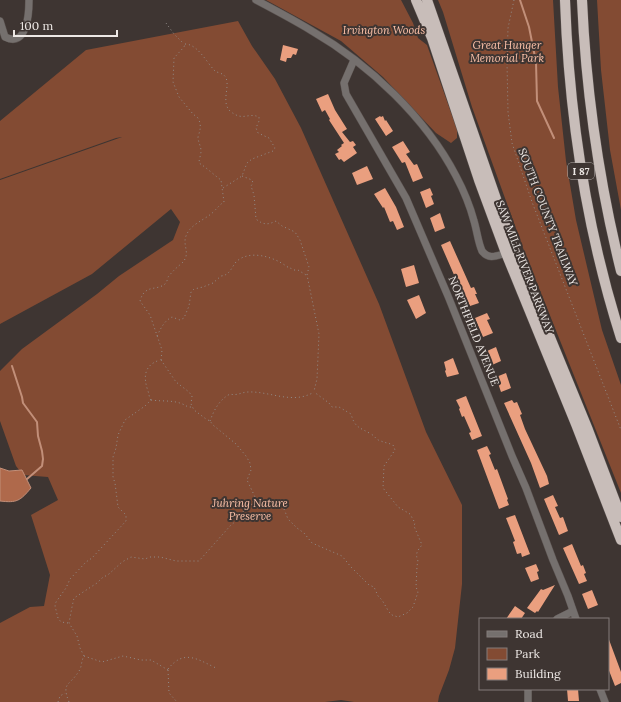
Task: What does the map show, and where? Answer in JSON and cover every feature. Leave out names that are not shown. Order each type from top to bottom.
[{"type":"highway","name":"SAW MILL RIVER PARKWAY","points":[[416,0],[434,44],[479,180],[506,253],[576,424],[621,540]]},
{"type":"highway","name":"SAW MILL RIVER PARKWAY","points":[[427,0],[510,240],[537,310],[588,430],[621,517]]},
{"type":"highway","name":"I 87","points":[[565,0],[570,85],[579,160],[600,259],[621,338]]},
{"type":"highway","name":"I 87","points":[[582,0],[593,129],[604,196],[621,271]]},
{"type":"street","points":[[0,21],[5,37],[11,40],[19,38],[24,32],[28,18],[29,0]]},
{"type":"street","points":[[256,0],[313,31],[354,60],[384,85],[411,112],[431,134],[446,157],[463,190],[472,213],[483,253],[493,257],[506,253]]},
{"type":"street","name":"NORTHFIELD AVENUE","points":[[354,60],[344,83],[346,94],[406,198],[448,296],[526,488],[576,618]]},
{"type":"street","points":[[559,618],[573,611]]},
{"type":"street","points":[[528,690],[528,702]]},
{"type":"street","points":[[600,690],[605,702]]},
{"type":"path","name":"SOUTH COUNTY TRAILWAY","points":[[514,0],[508,28],[507,62],[508,112],[512,143],[532,202],[621,430]]},
{"type":"path","points":[[166,23],[174,34],[185,44],[191,45],[195,48],[216,72],[222,73],[225,76],[227,81],[227,106],[239,116],[246,118],[250,115],[259,117],[256,128],[258,133],[269,138],[275,148],[273,151],[256,156],[247,163],[242,176],[222,188]]},
{"type":"path","points":[[185,44],[174,58],[173,82],[179,97],[201,123],[201,129],[198,137],[201,149],[199,163],[222,180],[224,202],[208,216],[189,229],[185,237],[187,250],[186,257],[166,282],[154,288],[148,289],[141,296],[140,301],[150,315],[162,350],[161,360],[176,382],[192,396],[192,407]]},
{"type":"path","points":[[242,176],[252,180],[251,191],[254,195],[256,219],[267,225],[276,221],[282,226],[295,232],[300,240],[309,267],[307,275],[319,334],[317,379],[314,392]]},
{"type":"path","points":[[157,336],[162,324],[168,319],[172,317],[180,320],[184,318],[189,306],[191,292],[194,289],[213,283],[230,271],[236,262],[241,259],[259,255],[281,262],[287,267],[298,270],[300,273],[307,275]]},
{"type":"path","points":[[151,400],[146,386],[146,372],[152,363],[161,360]]},
{"type":"path","points":[[210,421],[215,408],[226,396],[230,394],[234,395],[249,391],[290,398],[308,395],[314,392]]},
{"type":"path","points":[[255,498],[281,505],[288,519],[304,533],[312,543],[342,556],[369,585],[374,587],[378,596],[392,616],[398,617],[407,613],[413,607],[417,597],[416,579],[418,561],[416,556],[422,545],[414,526],[415,523],[410,514],[398,506],[383,488],[384,466],[395,450],[394,445],[389,442],[382,442],[373,435],[359,428],[355,424],[351,414],[339,407],[332,407],[314,392]]},
{"type":"path","points":[[69,623],[61,622],[58,618],[55,606],[70,579],[86,562],[92,558],[126,521],[126,515],[118,507],[113,477],[113,457],[118,435],[125,420],[151,400],[182,403],[188,407],[192,407],[236,444],[250,463],[251,470],[247,480],[255,498]]},
{"type":"path","points":[[168,670],[151,660],[142,660],[123,656],[102,662],[84,656],[77,636],[69,623],[74,598],[109,574],[122,562],[131,558],[145,559],[160,557],[176,561],[199,560],[231,525],[240,518],[245,508],[250,507],[255,498]]},
{"type":"path","points":[[69,702],[66,693],[66,686],[80,671],[84,656]]},
{"type":"path","points":[[177,702],[169,694],[168,670],[174,662],[182,657],[192,657],[216,668]]},
{"type":"path","points":[[58,702],[60,696],[66,693]]},
{"type":"green space","name":"Irvington Woods","points":[[266,0],[401,0],[413,23],[418,38],[427,45],[457,129],[457,138],[451,143],[436,133],[383,77],[341,41]]},
{"type":"green space","name":"Great Hunger Memorial Park","points":[[438,0],[553,0],[558,87],[566,161],[576,220],[602,330],[621,385],[621,493],[523,248],[472,107]]},
{"type":"green space","points":[[597,0],[621,0],[621,210],[610,150],[601,70]]},
{"type":"green space","name":"Juhring Nature Preserve","points":[[238,21],[252,46],[275,79],[301,128],[379,304],[426,432],[462,505],[462,584],[455,648],[438,702],[354,702],[341,700],[325,702],[0,702],[0,623],[30,607],[44,606],[50,575],[31,515],[58,500],[48,477],[23,475],[16,466],[0,421],[0,371],[22,349],[119,276],[173,240],[180,222],[171,209],[92,274],[0,324],[0,180],[122,137],[0,179],[0,121],[86,50]]},
{"type":"shaded area","points":[[0,468],[9,471],[22,470],[31,488],[18,500],[10,502],[0,501]]},
{"type":"building","points":[[283,45],[298,49],[296,55],[293,54],[291,58],[287,58],[286,62],[280,60]]},
{"type":"building","points":[[328,94],[335,110],[347,129],[342,132],[350,142],[353,141],[356,145],[353,147],[357,153],[344,162],[341,159],[339,160],[335,154],[339,152],[337,150],[344,143],[329,120],[330,119],[325,110],[322,112],[316,99]]},
{"type":"building","points":[[383,116],[393,131],[386,136],[375,119]]},
{"type":"building","points":[[403,141],[410,152],[406,154],[414,165],[417,164],[423,178],[413,182],[405,162],[402,163],[392,147]]},
{"type":"building","points":[[367,166],[373,179],[357,185],[352,173]]},
{"type":"building","points":[[385,188],[396,207],[404,227],[397,230],[393,221],[390,222],[384,207],[383,208],[374,194]]},
{"type":"building","points":[[430,188],[433,195],[431,196],[434,204],[426,208],[420,192]]},
{"type":"building","points":[[440,213],[445,228],[435,232],[430,218]]},
{"type":"building","points":[[450,241],[471,288],[474,287],[479,303],[470,306],[460,284],[458,284],[441,245]]},
{"type":"building","points":[[414,265],[419,283],[406,287],[401,269]]},
{"type":"building","points":[[419,295],[426,313],[416,319],[407,300]]},
{"type":"building","points":[[487,313],[490,319],[487,320],[493,333],[483,337],[475,318]]},
{"type":"building","points":[[496,347],[501,361],[492,365],[487,351]]},
{"type":"building","points":[[453,358],[459,374],[447,377],[444,362]]},
{"type":"building","points":[[506,373],[511,388],[501,392],[496,377]]},
{"type":"building","points":[[466,396],[482,436],[472,440],[469,433],[471,432],[464,416],[462,417],[456,400]]},
{"type":"building","points":[[512,400],[514,403],[517,402],[522,414],[520,415],[525,429],[547,476],[549,484],[540,488],[531,463],[504,403]]},
{"type":"building","points":[[487,446],[491,454],[489,455],[495,470],[497,469],[508,499],[509,505],[499,509],[477,450]]},
{"type":"building","points":[[553,495],[558,506],[555,507],[560,518],[563,517],[568,531],[559,535],[544,499]]},
{"type":"building","points":[[515,515],[530,554],[522,557],[521,553],[517,554],[513,542],[515,541],[506,518]]},
{"type":"building","points":[[572,544],[581,566],[583,565],[586,573],[584,574],[587,581],[579,584],[563,548]]},
{"type":"building","points":[[536,564],[539,571],[537,572],[539,579],[531,582],[525,568]]},
{"type":"building","points":[[555,585],[538,612],[537,611],[535,613],[527,608],[541,589],[543,590]]},
{"type":"building","points":[[592,590],[598,605],[588,609],[582,594]]},
{"type":"building","points":[[515,606],[525,613],[522,618],[507,618]]},
{"type":"building","points":[[609,640],[621,672],[621,683],[615,686],[609,671]]},
{"type":"building","points":[[567,690],[578,690],[579,701],[568,701]]},
{"type":"waterway","points":[[520,0],[529,27],[536,62],[537,101],[554,138]]},
{"type":"waterway","points":[[12,366],[23,403],[37,422],[38,436],[42,451],[42,466],[27,479]]}]
